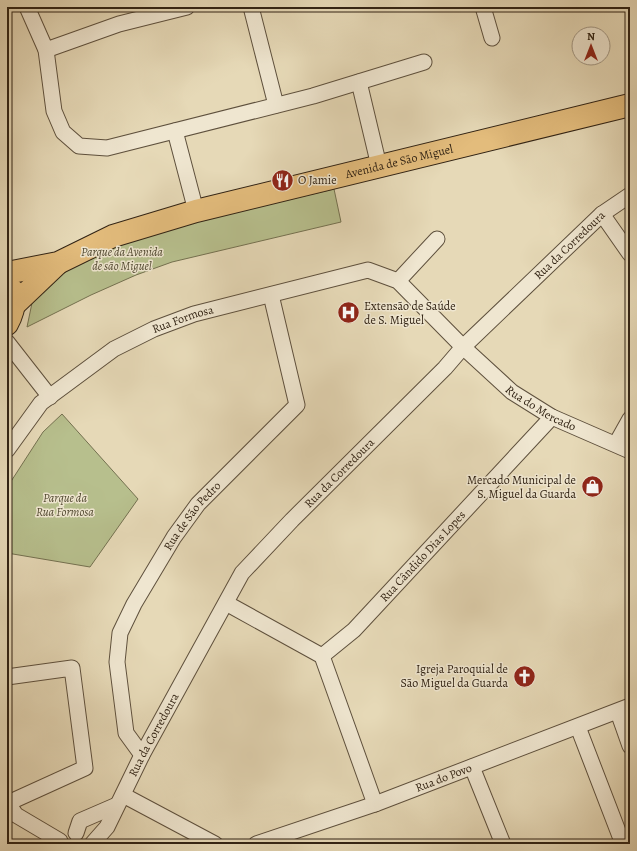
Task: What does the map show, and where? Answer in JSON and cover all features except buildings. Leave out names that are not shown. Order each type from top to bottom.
[{"type":"main road","name":"Avenida de São Miguel","points":[[7,273],[58,263],[112,236],[196,210],[630,105]]},
{"type":"main road","name":"Avenida de São Miguel","points":[[11,314],[58,263]]},
{"type":"main road","points":[[7,279],[14,293],[11,314]]},
{"type":"street","points":[[27,7],[46,50],[54,111],[63,132],[79,146],[107,148],[276,105],[424,62]]},
{"type":"street","points":[[46,50],[119,24],[187,7]]},
{"type":"street","points":[[252,7],[276,105]]},
{"type":"street","points":[[482,7],[492,38]]},
{"type":"street","points":[[359,82],[379,166]]},
{"type":"street","points":[[175,131],[196,210]]},
{"type":"street","name":"Rua da Corredoura","points":[[92,844],[107,827],[142,755],[242,573],[255,558],[445,368],[463,347],[602,214],[630,196]]},
{"type":"street","points":[[602,214],[630,254]]},
{"type":"street","points":[[398,281],[437,239]]},
{"type":"street","name":"Rua Formosa","points":[[7,450],[41,403],[114,349],[154,329],[194,314],[368,270],[398,281],[463,347]]},
{"type":"street","name":"Rua de São Pedro","points":[[142,755],[126,733],[117,662],[120,633],[134,604],[174,536],[198,504],[297,405],[271,294]]},
{"type":"street","points":[[7,342],[50,397]]},
{"type":"street","name":"Rua do Mercado","points":[[463,347],[512,392],[552,417],[630,451]]},
{"type":"street","name":"Rua Cândido Dias Lopes","points":[[322,656],[354,630],[552,417]]},
{"type":"street","points":[[616,444],[630,419]]},
{"type":"street","points":[[226,603],[322,656],[375,804]]},
{"type":"street","points":[[7,677],[72,668],[85,768],[8,803],[16,815],[59,842],[66,834],[81,839],[80,821],[120,800],[215,844]]},
{"type":"street","points":[[624,709],[630,746]]},
{"type":"street","name":"Rua do Povo","points":[[256,844],[375,804],[624,709]]},
{"type":"street","points":[[578,727],[622,844]]},
{"type":"street","points":[[472,767],[503,844]]},
{"type":"green space","name":"Parque da Avenida de são Miguel","points":[[334,189],[341,222],[172,262],[136,275],[91,295],[27,327],[32,303],[54,274],[116,240]]},
{"type":"green space","name":"Parque da Rua Formosa","points":[[62,414],[138,499],[90,567],[7,553],[8,486],[43,432]]},
{"type":"place","name":"O Jamie","points":[[282,180]]},
{"type":"place","name":"Extensão de Saúde de S. Miguel","points":[[349,313]]},
{"type":"place","name":"Mercado Municipal de S. Miguel da Guarda","points":[[592,487]]},
{"type":"place","name":"Igreja Paroquial de São Miguel da Guarda","points":[[524,676]]}]
